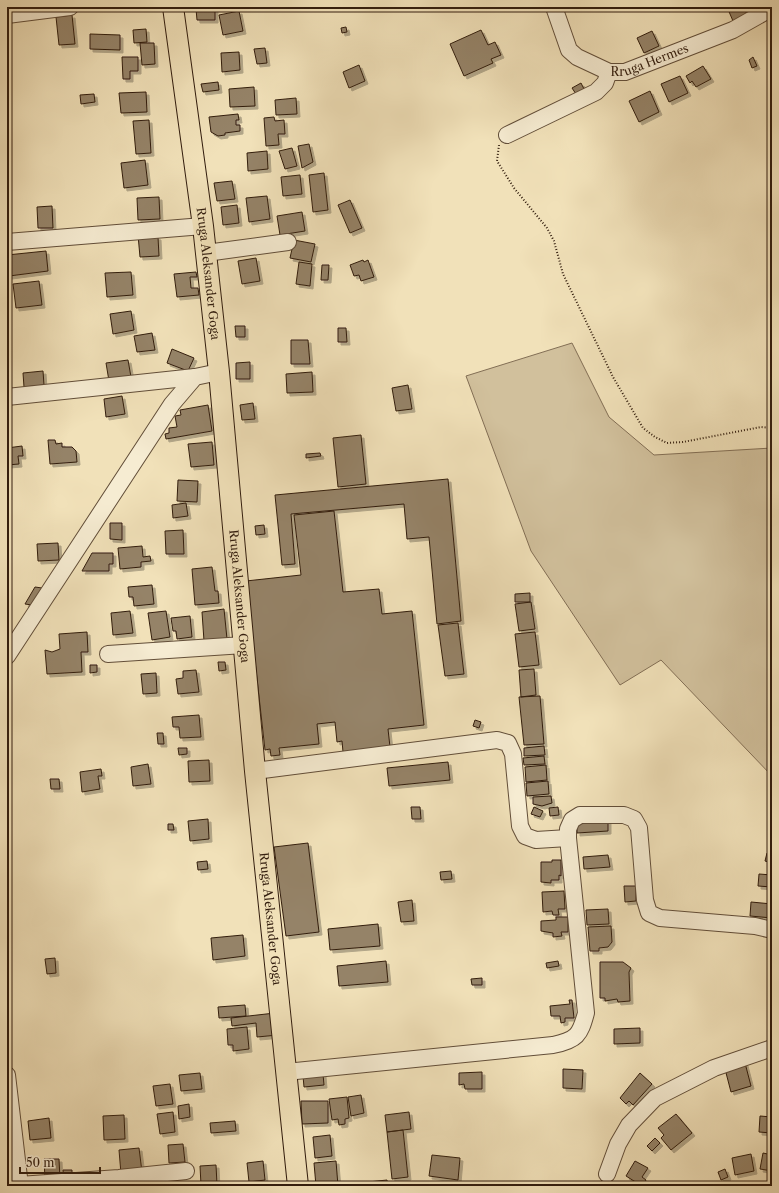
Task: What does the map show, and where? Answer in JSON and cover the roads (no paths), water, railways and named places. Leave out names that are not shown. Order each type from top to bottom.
[{"type":"main road","name":"Rruga Aleksander Goga","points":[[173,7],[203,226],[219,372],[255,771],[298,1186]]},
{"type":"street","points":[[7,15],[70,7]]},
{"type":"street","name":"Rruga Hermes","points":[[554,7],[569,50],[577,57],[609,72],[625,72],[639,68],[733,30],[772,8]]},
{"type":"street","points":[[508,135],[596,92],[605,83],[609,72]]},
{"type":"street","points":[[7,242],[203,226]]},
{"type":"street","points":[[206,253],[288,242]]},
{"type":"street","points":[[7,397],[195,377],[219,372]]},
{"type":"street","points":[[7,656],[172,404],[195,377]]},
{"type":"street","points":[[108,654],[244,645]]},
{"type":"street","points":[[255,771],[497,740],[508,743],[513,754],[520,826],[525,836],[536,840],[568,838]]},
{"type":"street","points":[[286,1072],[554,1045],[568,1042],[581,1032],[586,1013],[568,838],[568,829],[572,820],[580,815],[624,815],[634,819],[639,828],[644,900],[649,913],[660,918],[755,926],[772,930]]},
{"type":"street","points":[[607,1174],[618,1144],[629,1125],[655,1098],[714,1068],[772,1048]]},
{"type":"street","points":[[7,1075],[19,1186],[186,1171]]}]
